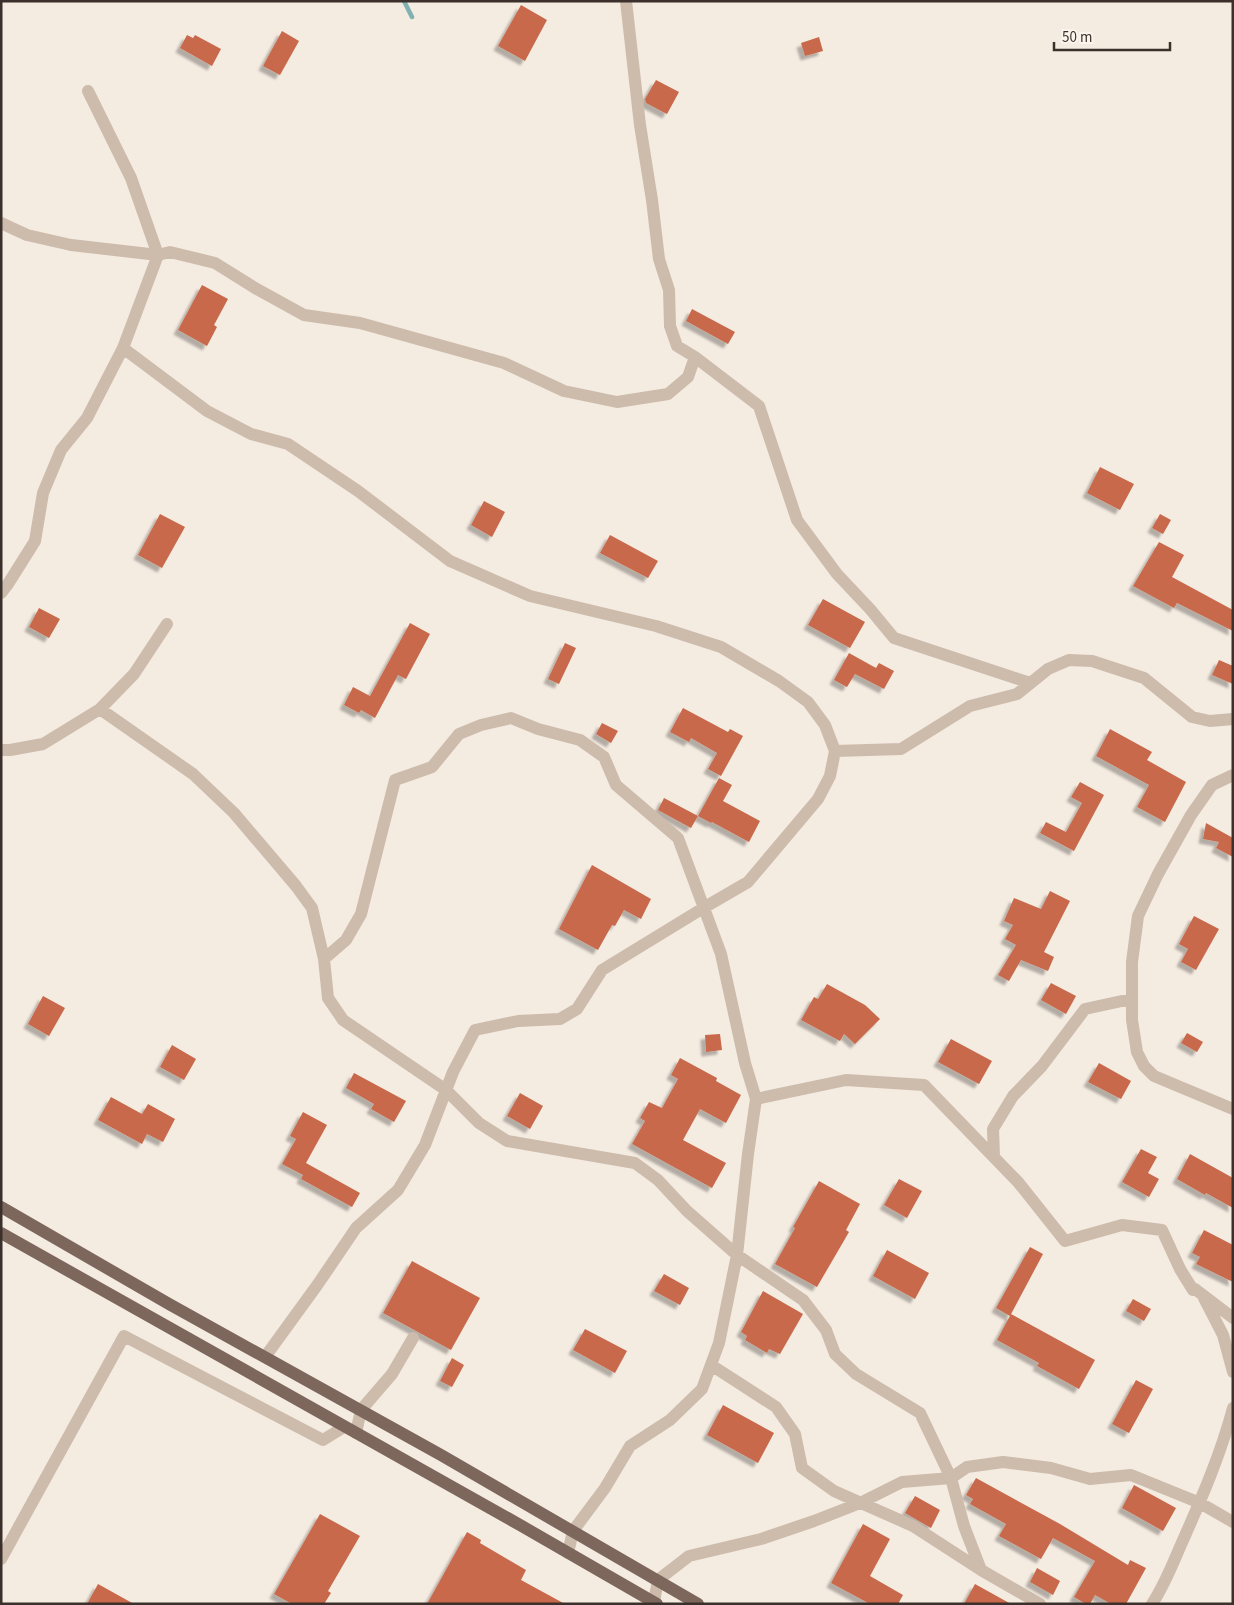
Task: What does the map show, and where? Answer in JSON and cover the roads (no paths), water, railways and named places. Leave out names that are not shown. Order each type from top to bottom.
[{"type":"main road","points":[[1,1207],[169,1304],[442,1454],[698,1604]]},
{"type":"main road","points":[[1,1233],[655,1603]]},
{"type":"street","points":[[626,1],[639,115],[659,259],[669,290],[670,326],[677,346],[695,357],[759,406],[797,520],[837,574],[894,638],[1030,683]]},
{"type":"street","points":[[1,593],[35,541],[43,493],[61,450],[87,418],[123,348],[158,255],[131,178],[88,90]]},
{"type":"street","points":[[1,223],[27,235],[71,245],[158,255],[170,252],[215,263],[304,315],[360,323],[504,363],[564,391],[617,402],[668,394],[688,377],[695,357]]},
{"type":"street","points":[[123,348],[207,411],[251,434],[288,444],[358,491],[450,561],[530,596],[656,626],[720,647],[779,682],[808,702],[825,725],[835,752],[830,776],[818,798],[748,882],[602,970],[577,1009],[560,1019],[518,1021],[475,1030],[453,1072],[425,1145],[398,1190],[356,1228],[265,1357]]},
{"type":"street","points":[[1,750],[43,744],[100,709],[134,674],[167,624]]},
{"type":"street","points":[[835,752],[900,749],[970,706],[1016,694],[1048,668],[1069,660],[1092,661],[1144,678],[1192,717],[1210,721],[1233,719]]},
{"type":"street","points":[[100,709],[193,774],[234,813],[296,886],[312,908],[324,959],[328,998],[342,1020],[446,1090],[479,1123],[507,1141],[635,1163],[658,1180],[687,1210],[737,1255],[803,1300],[826,1330],[835,1354],[856,1374],[920,1413],[952,1478],[964,1526],[981,1570]]},
{"type":"street","points":[[324,959],[346,940],[361,914],[395,780],[432,767],[459,734],[481,725],[511,718],[538,729],[580,740],[604,757],[616,785],[678,838],[722,954],[745,1063],[756,1099],[737,1255],[719,1343],[702,1389],[670,1420],[630,1446],[605,1488],[573,1531],[568,1553]]},
{"type":"street","points":[[1233,775],[1212,785],[1191,815],[1158,874],[1138,916],[1132,962],[1131,999],[1137,1052],[1148,1072],[1233,1109]]},
{"type":"street","points":[[994,1156],[993,1128],[1013,1096],[1042,1066],[1085,1009],[1131,999]]},
{"type":"street","points":[[756,1099],[846,1080],[924,1085],[1018,1182],[1065,1241],[1122,1225],[1162,1230],[1180,1269],[1193,1290],[1195,1289],[1233,1318]]},
{"type":"street","points":[[1202,1296],[1223,1335],[1233,1372]]},
{"type":"street","points":[[1,1559],[124,1336],[324,1440],[344,1427]]},
{"type":"street","points":[[356,1433],[361,1410],[392,1374],[413,1338]]},
{"type":"street","points":[[711,1365],[776,1406],[795,1434],[802,1468],[834,1491],[912,1526],[981,1570],[1040,1604]]},
{"type":"street","points":[[1152,1604],[1169,1574],[1200,1503],[1220,1453],[1233,1408]]},
{"type":"street","points":[[655,1603],[658,1580],[689,1556],[760,1539],[814,1521],[860,1503],[902,1482],[952,1478],[967,1467],[1003,1462],[1051,1468],[1090,1479],[1131,1475],[1200,1503],[1233,1522]]},
{"type":"waterway","points":[[404,1],[412,17]]}]
